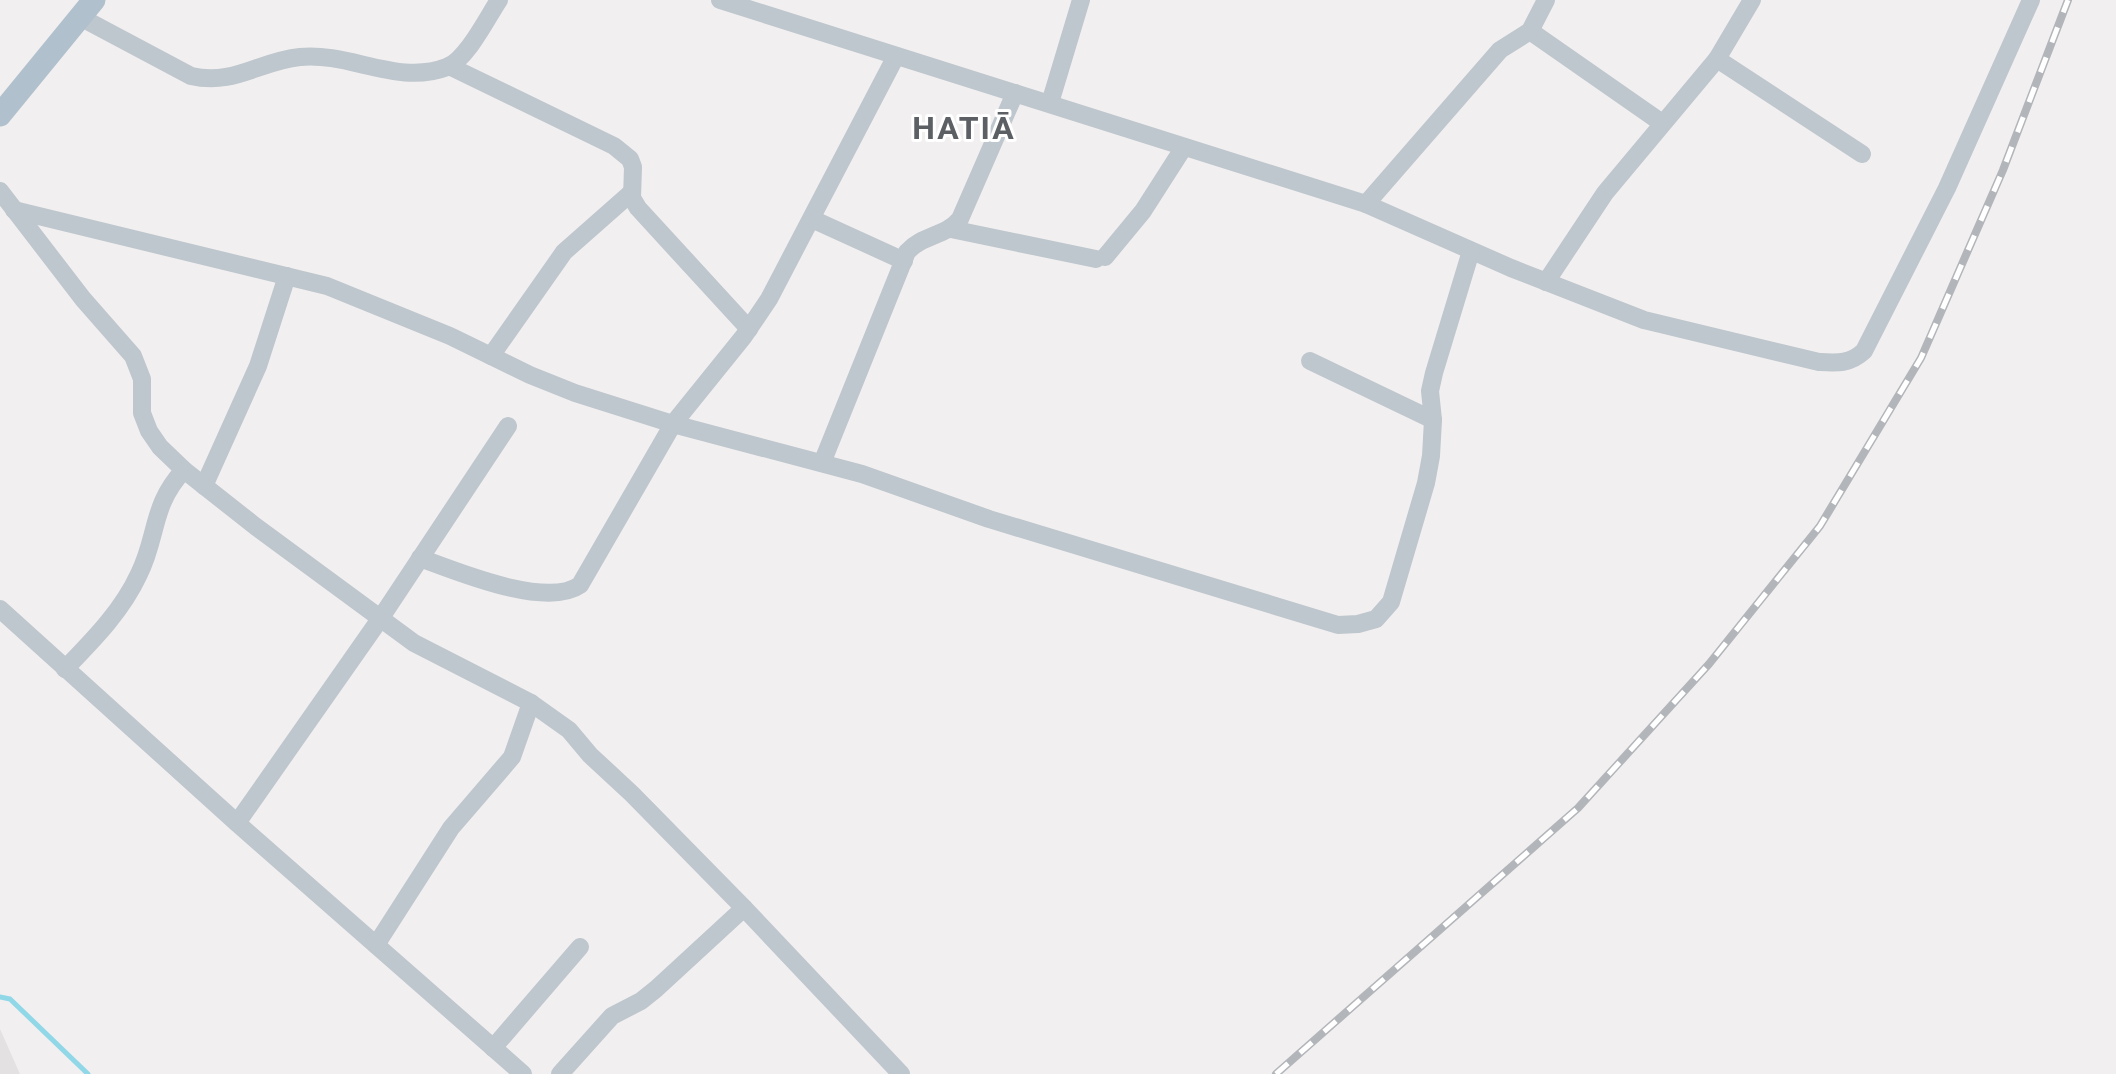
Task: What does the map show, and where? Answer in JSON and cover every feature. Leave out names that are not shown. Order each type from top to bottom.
[{"type":"main road","points":[[0,115],[87,9]]},
{"type":"street","points":[[87,9],[191,76],[204,79],[231,78],[280,60],[301,57],[329,58],[411,74],[449,66],[460,59],[499,0]]},
{"type":"street","points":[[720,0],[1366,204],[1471,251],[1644,320],[1819,362],[1853,361],[1864,351],[1947,188],[2031,0]]},
{"type":"street","points":[[1050,103],[1082,0]]},
{"type":"street","points":[[1366,204],[1500,50],[1530,32],[1546,0]]},
{"type":"street","points":[[1546,282],[1605,193],[1717,59],[1752,0]]},
{"type":"street","points":[[1530,32],[1662,122]]},
{"type":"street","points":[[420,558],[492,584],[518,590],[556,593],[572,591],[580,585],[673,424],[769,299],[896,57]]},
{"type":"street","points":[[1717,59],[1862,154]]},
{"type":"street","points":[[449,66],[614,146],[630,159],[633,167],[632,198],[646,218],[749,328]]},
{"type":"street","points":[[822,463],[907,252],[916,243],[951,229],[960,219],[1015,93]]},
{"type":"street","points":[[951,229],[1101,258],[1143,211],[1184,147]]},
{"type":"street","points":[[0,191],[83,299],[133,356],[142,379],[142,413],[149,431],[160,447],[204,486],[414,643],[531,703],[569,730],[590,755],[744,908],[901,1074]]},
{"type":"street","points":[[491,356],[564,252],[632,192]]},
{"type":"street","points":[[14,210],[340,291],[450,336],[530,375],[575,393],[673,424],[862,474],[1002,523],[1338,625],[1376,619],[1391,602],[1426,483],[1431,456],[1433,420],[1430,391],[1471,251]]},
{"type":"street","points":[[812,219],[904,261]]},
{"type":"street","points":[[204,486],[258,366],[287,276]]},
{"type":"street","points":[[1310,361],[1433,420]]},
{"type":"street","points":[[237,823],[380,619],[508,426]]},
{"type":"street","points":[[65,668],[122,605],[141,572],[158,509],[172,482],[184,470]]},
{"type":"street","points":[[0,609],[237,823],[523,1074]]},
{"type":"street","points":[[376,945],[451,828],[512,757],[531,703]]},
{"type":"street","points":[[560,1074],[612,1016],[641,1001],[656,989],[744,908]]},
{"type":"street","points":[[493,1048],[580,947]]},
{"type":"shaded area","points":[[0,1029],[20,1074],[0,1074]]},
{"type":"waterway","points":[[0,997],[10,999],[88,1074]]},
{"type":"railway","points":[[1276,1074],[1578,808],[1709,664],[1820,526],[1921,358],[2003,170],[2068,0]]},
{"type":"district","name":"HATIĀ","points":[[964,128]]}]
